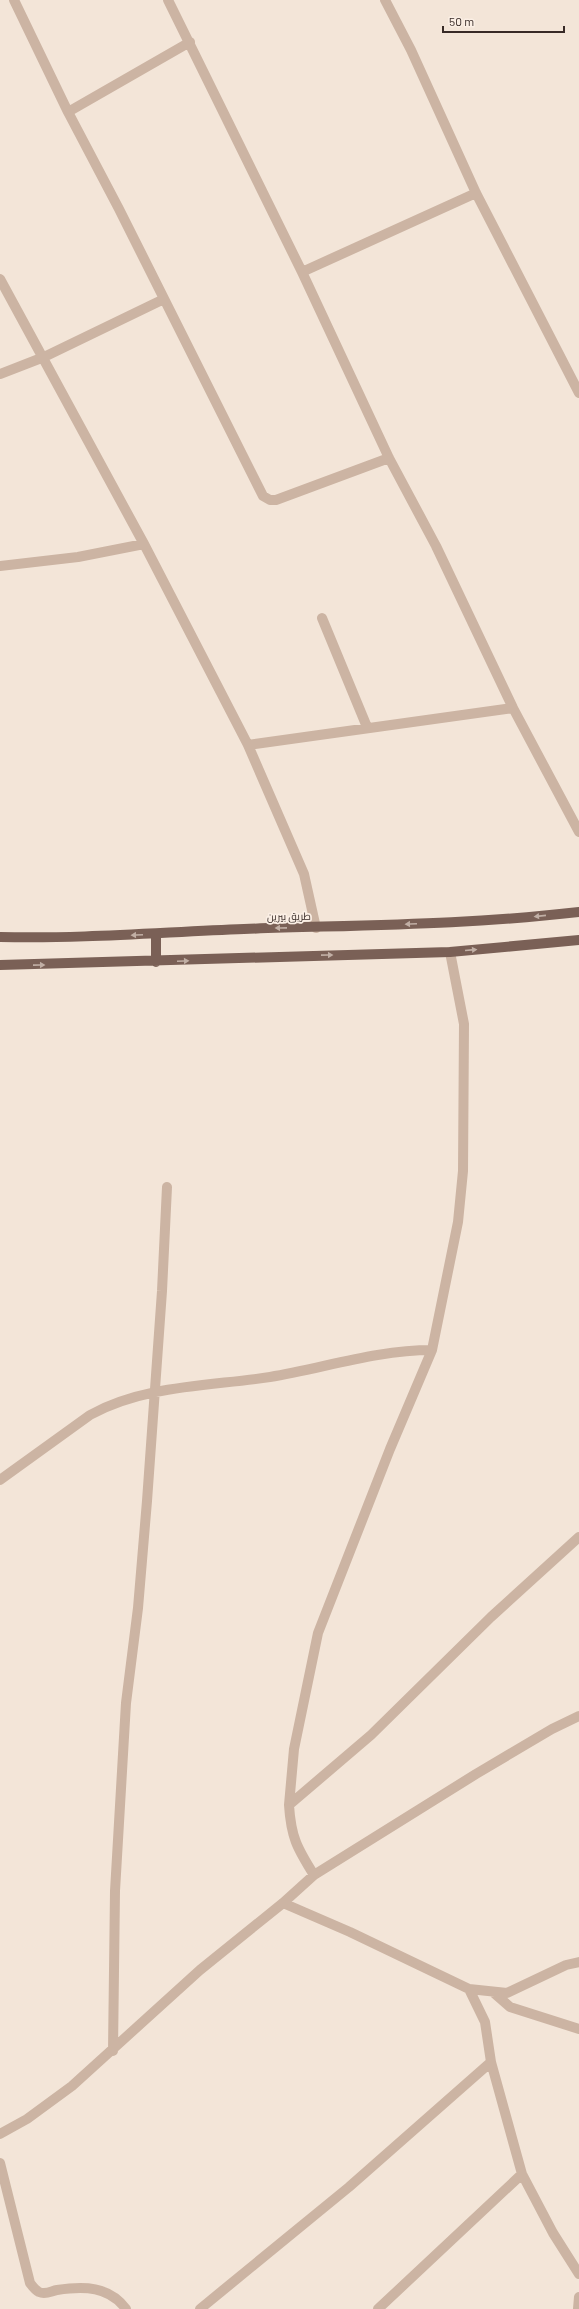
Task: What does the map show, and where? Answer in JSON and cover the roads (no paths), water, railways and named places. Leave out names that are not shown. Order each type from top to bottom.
[{"type":"main road","name":"طريق بيرين","points":[[0,937],[57,938],[211,930],[316,928],[508,920],[579,912]]},
{"type":"main road","points":[[156,934],[156,962]]},
{"type":"main road","points":[[0,965],[156,962],[450,952],[579,940]]},
{"type":"street","points":[[14,0],[68,112],[164,298],[263,496],[270,500],[276,500],[389,458]]},
{"type":"street","points":[[168,0],[302,272],[389,458],[436,546],[513,708],[579,832]]},
{"type":"street","points":[[385,0],[411,50],[476,193],[579,393]]},
{"type":"street","points":[[68,112],[190,42]]},
{"type":"street","points":[[302,272],[476,193]]},
{"type":"street","points":[[0,279],[44,357],[144,544],[248,746],[304,874],[316,928]]},
{"type":"street","points":[[0,374],[44,357],[164,298]]},
{"type":"street","points":[[0,566],[78,557],[144,544]]},
{"type":"street","points":[[322,618],[367,727]]},
{"type":"street","points":[[248,746],[367,727],[513,708]]},
{"type":"street","points":[[314,1875],[298,1850],[290,1829],[289,1805],[294,1749],[318,1633],[390,1449],[432,1350],[458,1222],[463,1171],[464,1024],[450,952]]},
{"type":"street","points":[[113,2051],[115,1891],[125,1711],[138,1608],[162,1291],[167,1187]]},
{"type":"street","points":[[0,1480],[50,1443],[105,1407],[186,1387],[269,1377],[381,1354],[432,1350]]},
{"type":"street","points":[[289,1805],[371,1735],[491,1616],[579,1537]]},
{"type":"street","points":[[0,2134],[27,2119],[72,2086],[113,2051],[200,1970],[283,1903],[314,1875],[476,1774],[552,1729],[579,1716]]},
{"type":"street","points":[[283,1903],[350,1932],[468,1989],[494,1993],[507,1993],[566,1965],[579,1962]]},
{"type":"street","points":[[468,1989],[485,2022],[491,2062],[522,2174],[553,2233],[579,2274]]},
{"type":"street","points":[[494,1993],[510,2007],[579,2029]]},
{"type":"street","points":[[200,2309],[350,2187],[491,2062]]},
{"type":"street","points":[[0,2163],[30,2283],[35,2290],[46,2294],[62,2290],[96,2288],[115,2297],[126,2309]]},
{"type":"street","points":[[378,2309],[522,2174]]},
{"type":"street","points":[[578,2309],[579,2297]]}]
